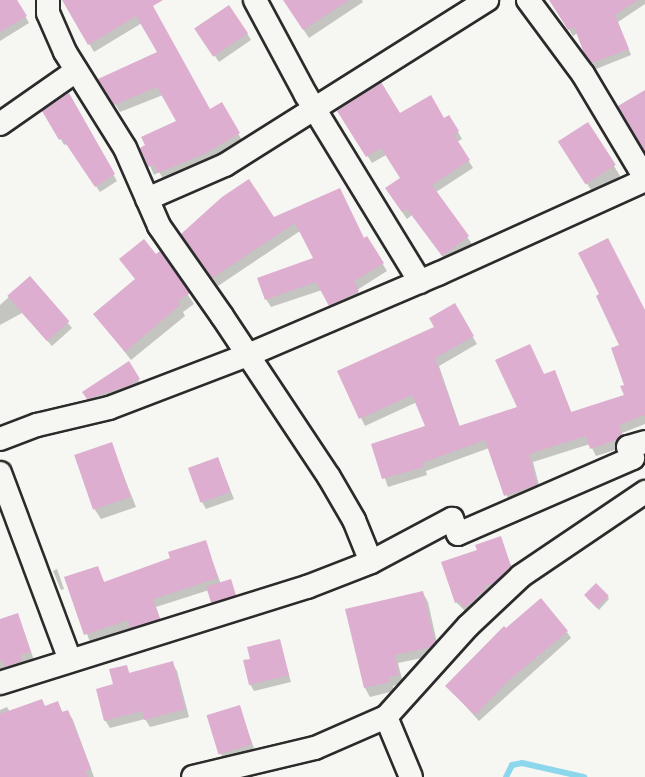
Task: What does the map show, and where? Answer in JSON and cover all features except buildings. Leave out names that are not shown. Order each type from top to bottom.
[{"type":"street","points":[[48,0],[48,13],[76,71],[124,148],[159,226],[329,477],[354,520],[371,562]]},
{"type":"street","points":[[255,0],[315,109],[420,282]]},
{"type":"street","points":[[147,199],[225,165],[487,0]]},
{"type":"street","points":[[0,439],[37,425],[109,408],[248,355],[420,282],[645,179],[583,74],[528,0]]},
{"type":"street","points":[[0,124],[76,71]]},
{"type":"street","points":[[0,683],[307,587],[371,562],[452,519],[458,534],[633,458],[628,447],[645,442]]},
{"type":"street","points":[[0,472],[70,660]]},
{"type":"street","points":[[193,777],[315,748],[386,717],[468,626],[521,576],[645,492]]},
{"type":"street","points":[[386,717],[411,777]]},
{"type":"waterway","points":[[506,777],[512,765],[522,763],[584,777]]}]
